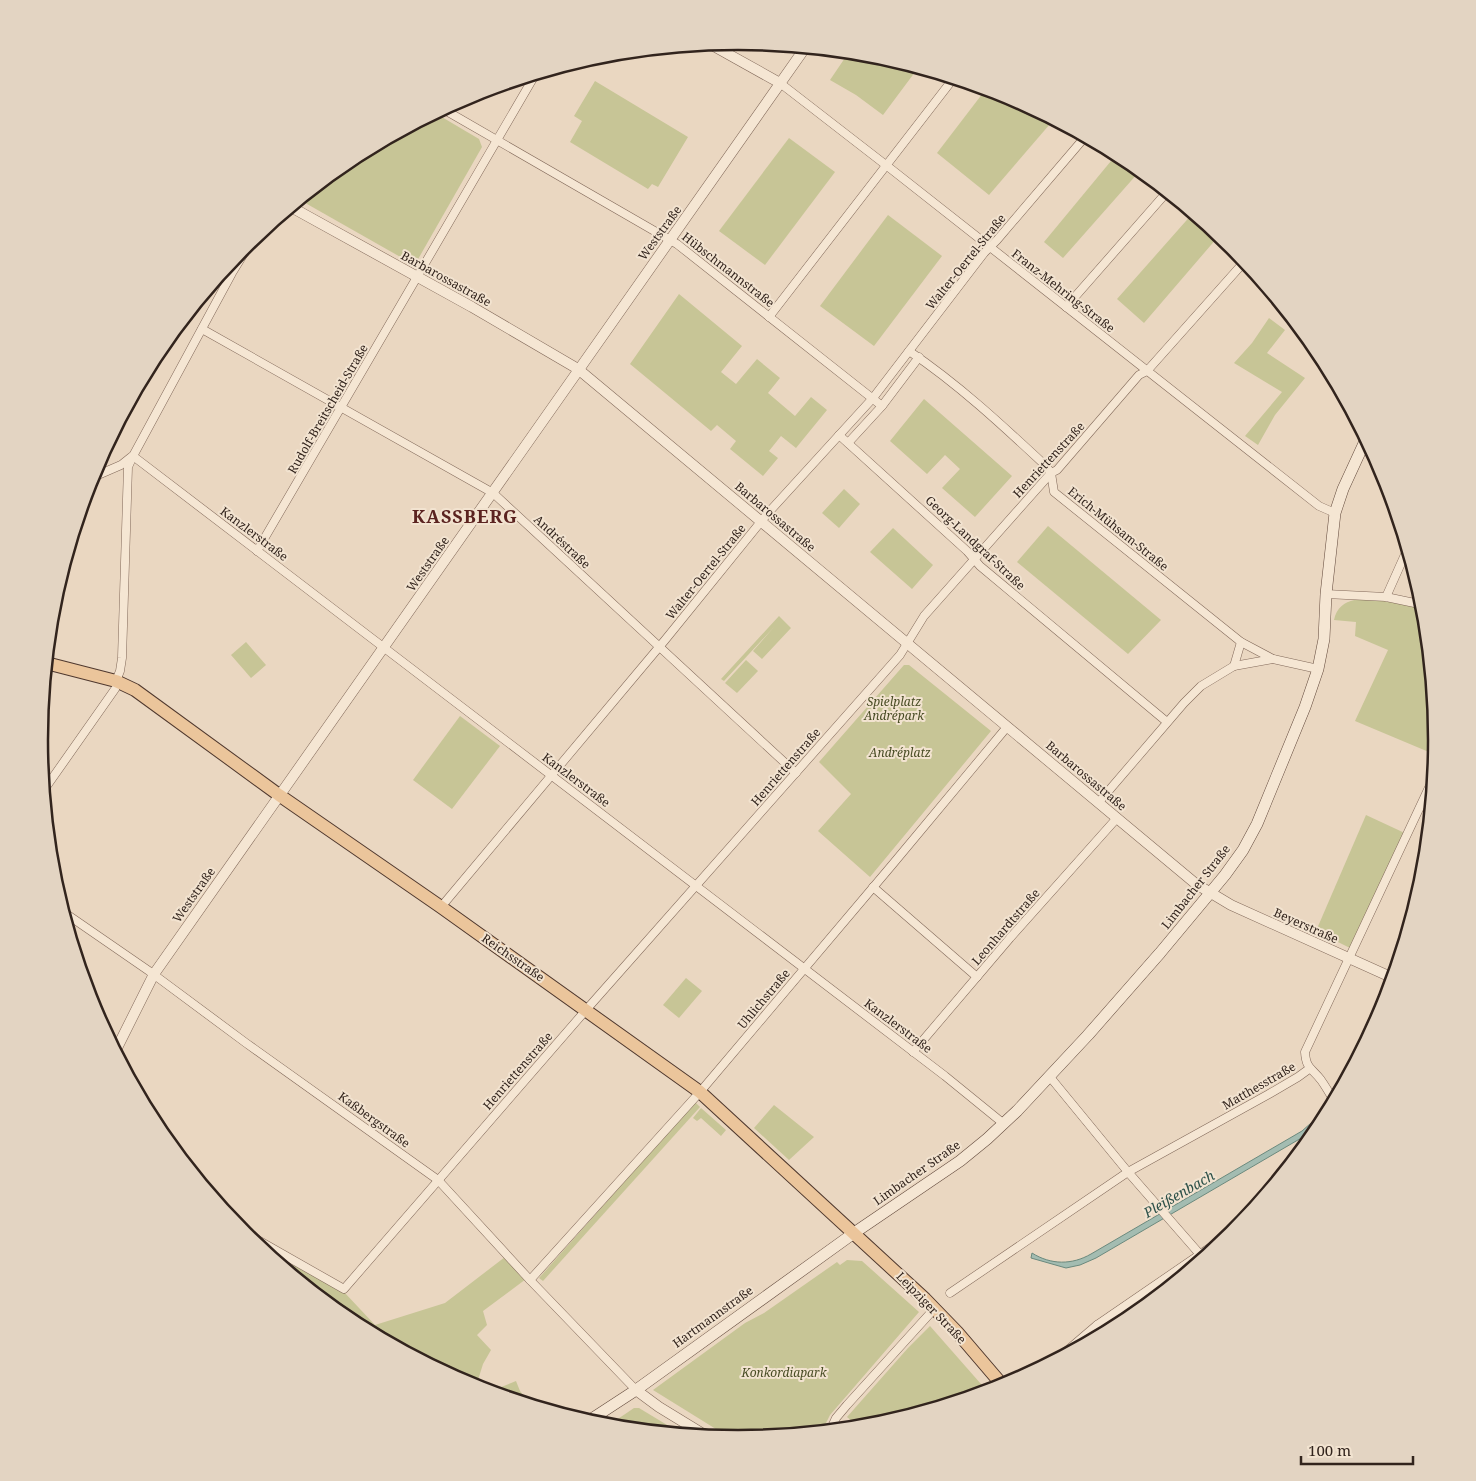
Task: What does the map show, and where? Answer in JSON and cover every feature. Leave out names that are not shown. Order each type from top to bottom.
[{"type":"main road","name":"Limbacher Straße","points":[[854,1233],[960,1161],[1004,1124],[1050,1077],[1143,973],[1210,893],[1243,850],[1257,824],[1302,714],[1318,669],[1324,639],[1326,594],[1335,513],[1343,488],[1362,447]]},
{"type":"main road","name":"Reichsstraße","points":[[52,665],[95,676],[154,705],[279,795],[441,907],[700,1092],[854,1233]]},
{"type":"main road","name":"Leipziger Straße","points":[[854,1233],[934,1308],[998,1380]]},
{"type":"main road","name":"Hartmannstraße","points":[[596,1416],[636,1390],[854,1233]]},
{"type":"street","points":[[721,50],[780,83]]},
{"type":"street","name":"Weststraße","points":[[119,1045],[154,974],[801,53]]},
{"type":"street","name":"Rudolf-Breitscheid-Straße","points":[[257,551],[530,83]]},
{"type":"street","name":"Franz-Mehring-Straße","points":[[780,83],[886,164],[1319,506],[1335,513]]},
{"type":"street","points":[[769,317],[949,84]]},
{"type":"street","name":"Hübschmannstraße","points":[[450,114],[670,239],[882,406]]},
{"type":"street","name":"Walter-Oertel-Straße","points":[[441,907],[659,648],[793,484],[873,398],[990,247],[1081,142]]},
{"type":"street","points":[[1066,307],[1163,197]]},
{"type":"street","name":"Barbarossastraße","points":[[297,210],[578,369],[1196,884],[1210,893]]},
{"type":"street","name":"Henriettenstraße","points":[[268,1246],[344,1289],[586,1010],[900,655],[924,616],[1051,473],[1057,470],[1139,375],[1147,371],[1240,267]]},
{"type":"street","points":[[49,783],[116,685],[120,671],[128,467],[235,268]]},
{"type":"street","name":"Andréstraße","points":[[202,329],[493,493],[796,773]]},
{"type":"street","name":"Erich-Mühsam-Straße","points":[[910,351],[987,412],[1051,473],[1054,492],[1241,642],[1273,658],[1318,669]]},
{"type":"street","points":[[848,443],[882,406],[919,357]]},
{"type":"street","name":"Georg-Landgraf-Straße","points":[[839,435],[967,551],[987,573],[1166,722]]},
{"type":"street","points":[[101,474],[121,466],[133,456]]},
{"type":"street","name":"Kanzlerstraße","points":[[133,456],[804,968],[990,1111],[1004,1124]]},
{"type":"street","points":[[1386,597],[1404,558]]},
{"type":"street","points":[[1326,594],[1386,597],[1414,603]]},
{"type":"street","points":[[1234,666],[1241,642]]},
{"type":"street","points":[[1098,802],[1166,722],[1201,686],[1234,666],[1273,658]]},
{"type":"street","name":"Uhlichstraße","points":[[530,1280],[700,1092],[1007,727]]},
{"type":"street","name":"Matthesstraße","points":[[950,1293],[1128,1172],[1298,1077],[1309,1069],[1305,1052],[1342,970],[1350,959],[1426,796]]},
{"type":"street","name":"Leonhardtstraße","points":[[913,1052],[1020,926],[1117,818]]},
{"type":"street","points":[[873,887],[977,977]]},
{"type":"street","name":"Beyerstraße","points":[[1210,893],[1231,905],[1387,975]]},
{"type":"street","name":"Kaßbergstraße","points":[[71,917],[154,974],[246,1043],[438,1180],[530,1280],[636,1390]]},
{"type":"street","points":[[1309,1069],[1320,1078],[1330,1095]]},
{"type":"street","points":[[1050,1077],[1128,1172],[1199,1254]]},
{"type":"street","points":[[1080,1340],[1097,1325],[1174,1275]]},
{"type":"street","points":[[833,1424],[847,1405],[934,1308]]},
{"type":"street","points":[[1097,1325],[1100,1328]]},
{"type":"street","points":[[636,1390],[659,1407],[697,1430]]},
{"type":"green space","points":[[845,59],[873,63],[914,73],[883,115],[856,95],[830,80]]},
{"type":"green space","points":[[595,81],[688,137],[658,187],[652,184],[648,189],[570,142],[582,121],[574,116]]},
{"type":"green space","points":[[981,95],[1050,125],[989,195],[937,153]]},
{"type":"green space","points":[[442,117],[479,139],[482,147],[417,261],[411,263],[305,203],[354,166]]},
{"type":"green space","points":[[789,138],[835,172],[765,265],[719,231]]},
{"type":"green space","points":[[1111,161],[1122,166],[1135,176],[1063,258],[1044,242]]},
{"type":"green space","points":[[888,215],[942,256],[874,346],[820,306]]},
{"type":"green space","points":[[1189,218],[1214,241],[1144,323],[1117,299]]},
{"type":"green space","points":[[679,294],[742,346],[721,372],[736,384],[757,359],[780,378],[768,393],[795,416],[811,397],[827,410],[796,448],[781,436],[769,451],[778,458],[763,476],[730,449],[736,441],[717,425],[711,431],[630,364]]},
{"type":"green space","points":[[1269,318],[1285,330],[1267,353],[1305,378],[1275,415],[1258,445],[1245,436],[1282,392],[1234,363],[1252,343]]},
{"type":"green space","points":[[924,399],[1012,476],[975,517],[942,488],[960,469],[945,455],[927,474],[890,441]]},
{"type":"green space","points":[[844,489],[860,504],[839,528],[822,513]]},
{"type":"green space","points":[[1048,526],[1161,620],[1128,654],[1017,562]]},
{"type":"green space","points":[[893,528],[933,565],[912,589],[870,552]]},
{"type":"green space","points":[[1386,597],[1414,603],[1423,650],[1427,695],[1428,752],[1355,721],[1388,650],[1355,636],[1356,622],[1334,620],[1341,606],[1347,602]]},
{"type":"green space","points":[[779,616],[791,628],[762,659],[753,651],[774,627],[724,681],[721,679]]},
{"type":"green space","points":[[246,642],[266,665],[251,678],[231,655]]},
{"type":"green space","points":[[746,660],[758,671],[737,693],[725,683]]},
{"type":"green space","name":"Andréplatz","points":[[904,665],[909,665],[991,731],[870,877],[818,831],[851,794],[819,762]]},
{"type":"green space","points":[[460,716],[500,746],[452,809],[413,780]]},
{"type":"green space","points":[[1366,815],[1409,835],[1354,950],[1316,931]]},
{"type":"green space","points":[[686,978],[702,991],[679,1018],[663,1005]]},
{"type":"green space","points":[[695,1102],[700,1107],[543,1281],[539,1278]]},
{"type":"green space","points":[[774,1105],[814,1137],[789,1160],[754,1128]]},
{"type":"green space","points":[[701,1108],[726,1130],[721,1136],[701,1118],[697,1121],[693,1118]]},
{"type":"green space","points":[[279,1257],[344,1292],[375,1325],[445,1303],[505,1257],[526,1279],[483,1311],[487,1325],[477,1335],[491,1350],[483,1364],[478,1380],[433,1360],[354,1315]]},
{"type":"green space","name":"Konkordiapark","points":[[847,1260],[862,1261],[919,1312],[830,1415],[825,1425],[783,1430],[718,1431],[653,1390],[745,1323],[764,1313],[837,1262],[840,1265]]},
{"type":"green space","points":[[930,1326],[982,1386],[917,1407],[852,1421],[847,1417]]},
{"type":"green space","points":[[516,1381],[524,1397],[516,1394],[500,1388]]},
{"type":"green space","points":[[634,1408],[639,1408],[671,1428],[648,1425],[616,1420]]},
{"type":"shaded area","points":[[1315,1120],[1303,1137],[1096,1258],[1080,1265],[1066,1268],[1031,1258],[1032,1253],[1047,1260],[1062,1262],[1084,1258],[1302,1131]]},
{"type":"district","name":"KASSBERG","points":[[465,517]]},
{"type":"park label","name":"Spielplatz Andrépark","points":[[894,709]]},
{"type":"water label","name":"Pleißenbach","points":[[1179,1194]]}]
